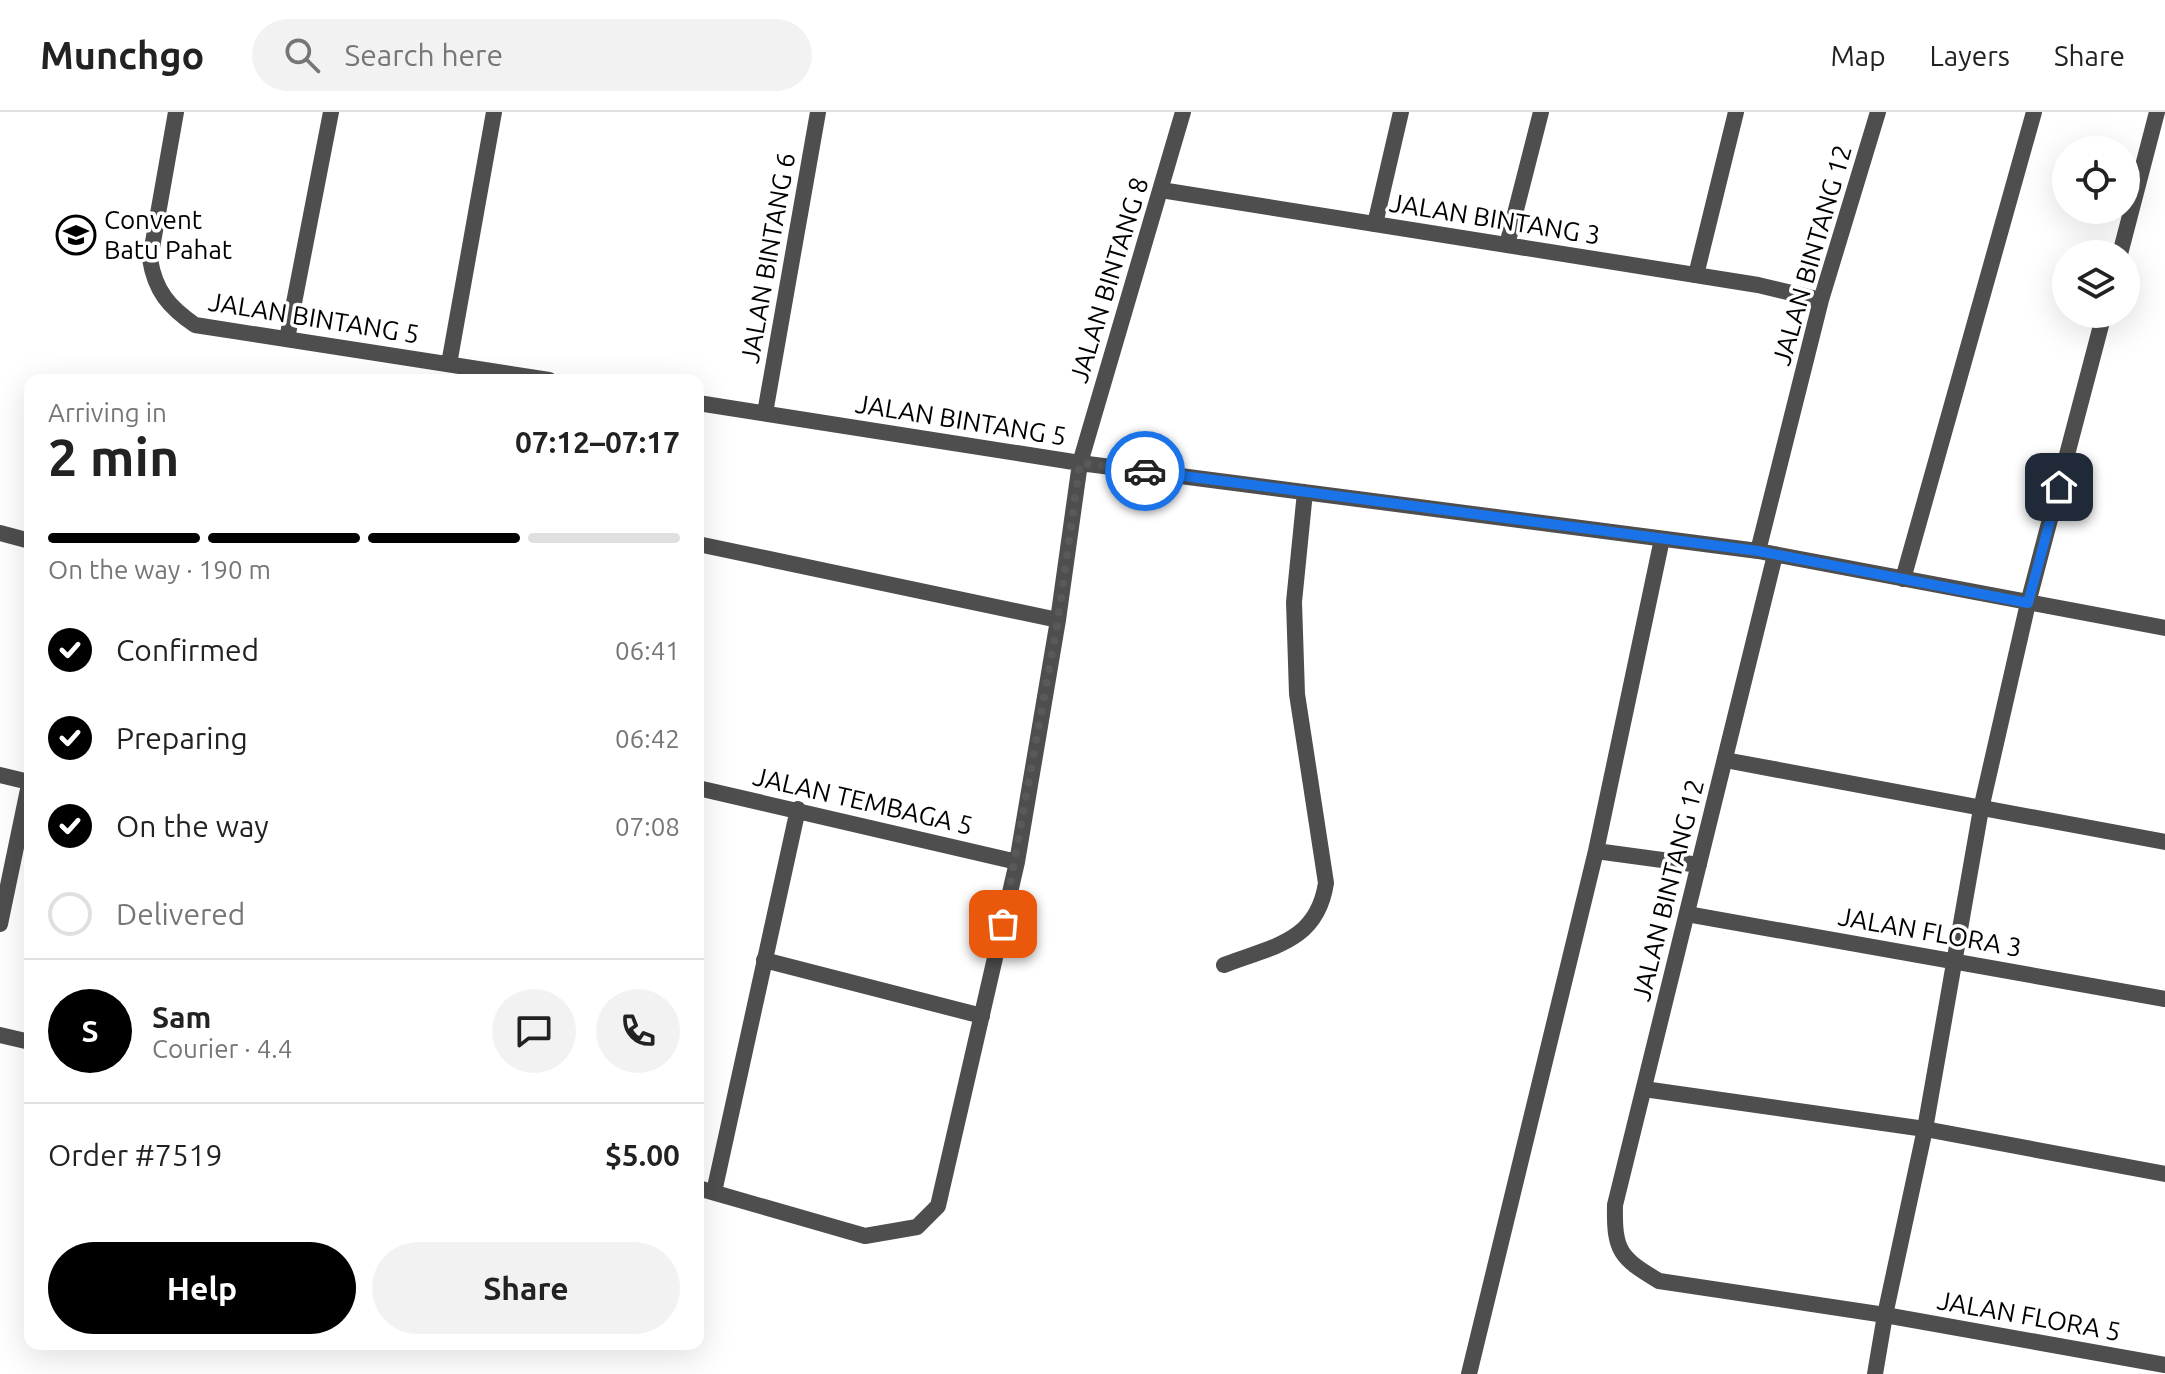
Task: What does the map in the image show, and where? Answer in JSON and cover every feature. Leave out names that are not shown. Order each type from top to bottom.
[{"type":"street","name":"JALAN BINTANG 5","points":[[176,112],[150,259],[154,282],[170,308],[195,325],[512,374]]},
{"type":"street","points":[[287,339],[331,112]]},
{"type":"street","points":[[449,364],[494,112]]},
{"type":"street","name":"JALAN BINTANG 6","points":[[765,413],[818,112]]},
{"type":"street","name":"JALAN BINTANG 8","points":[[706,1190],[865,1236],[917,1227],[938,1206],[1017,862],[1058,620],[1080,463],[1183,112]]},
{"type":"street","points":[[1375,224],[1401,112]]},
{"type":"street","points":[[1507,245],[1541,112]]},
{"type":"street","points":[[1696,275],[1736,112]]},
{"type":"street","name":"JALAN BINTANG 12","points":[[1758,551],[1821,300],[1878,112]]},
{"type":"street","points":[[1903,579],[2034,112]]},
{"type":"street","points":[[2124,240],[2157,112]]},
{"type":"street","name":"JALAN BINTANG 3","points":[[1161,190],[1758,285],[1821,300]]},
{"type":"street","points":[[1875,1374],[1925,1129],[1981,809],[2028,603],[2100,328]]},
{"type":"street","name":"JALAN BINTANG 5","points":[[704,404],[1080,463],[1758,551],[2165,628]]},
{"type":"street","points":[[1224,965],[1296,937],[1312,924],[1323,907],[1326,883],[1297,694],[1294,602],[1305,492]]},
{"type":"street","points":[[0,533],[24,539]]},
{"type":"street","points":[[1469,1374],[1596,851],[1662,539]]},
{"type":"street","points":[[704,545],[1058,620]]},
{"type":"street","name":"JALAN BINTANG 12","points":[[1614,1238],[1615,1205],[1775,555]]},
{"type":"street","points":[[1725,760],[2165,842]]},
{"type":"street","points":[[0,775],[24,780]]},
{"type":"street","name":"JALAN TEMBAGA 5","points":[[704,789],[1017,862]]},
{"type":"street","points":[[706,1190],[798,809]]},
{"type":"street","points":[[0,924],[24,810]]},
{"type":"street","points":[[1596,851],[1699,865]]},
{"type":"street","name":"JALAN FLORA 3","points":[[1687,914],[2165,999]]},
{"type":"street","points":[[764,960],[982,1016]]},
{"type":"street","points":[[0,1035],[24,1041]]},
{"type":"street","points":[[1644,1089],[1925,1129],[2165,1174]]},
{"type":"street","name":"JALAN FLORA 5","points":[[1614,1238],[1630,1264],[1659,1281],[1885,1315],[2165,1365]]},
{"type":"way so far","points":[[1003,924],[1017,862],[1058,620],[1080,463],[1145,471]]},
{"type":"place","name":"Convent Batu Pahat","points":[[76,235]]},
{"type":"route","points":[[1145,471],[1758,551],[2028,603],[2059,487]]}]
